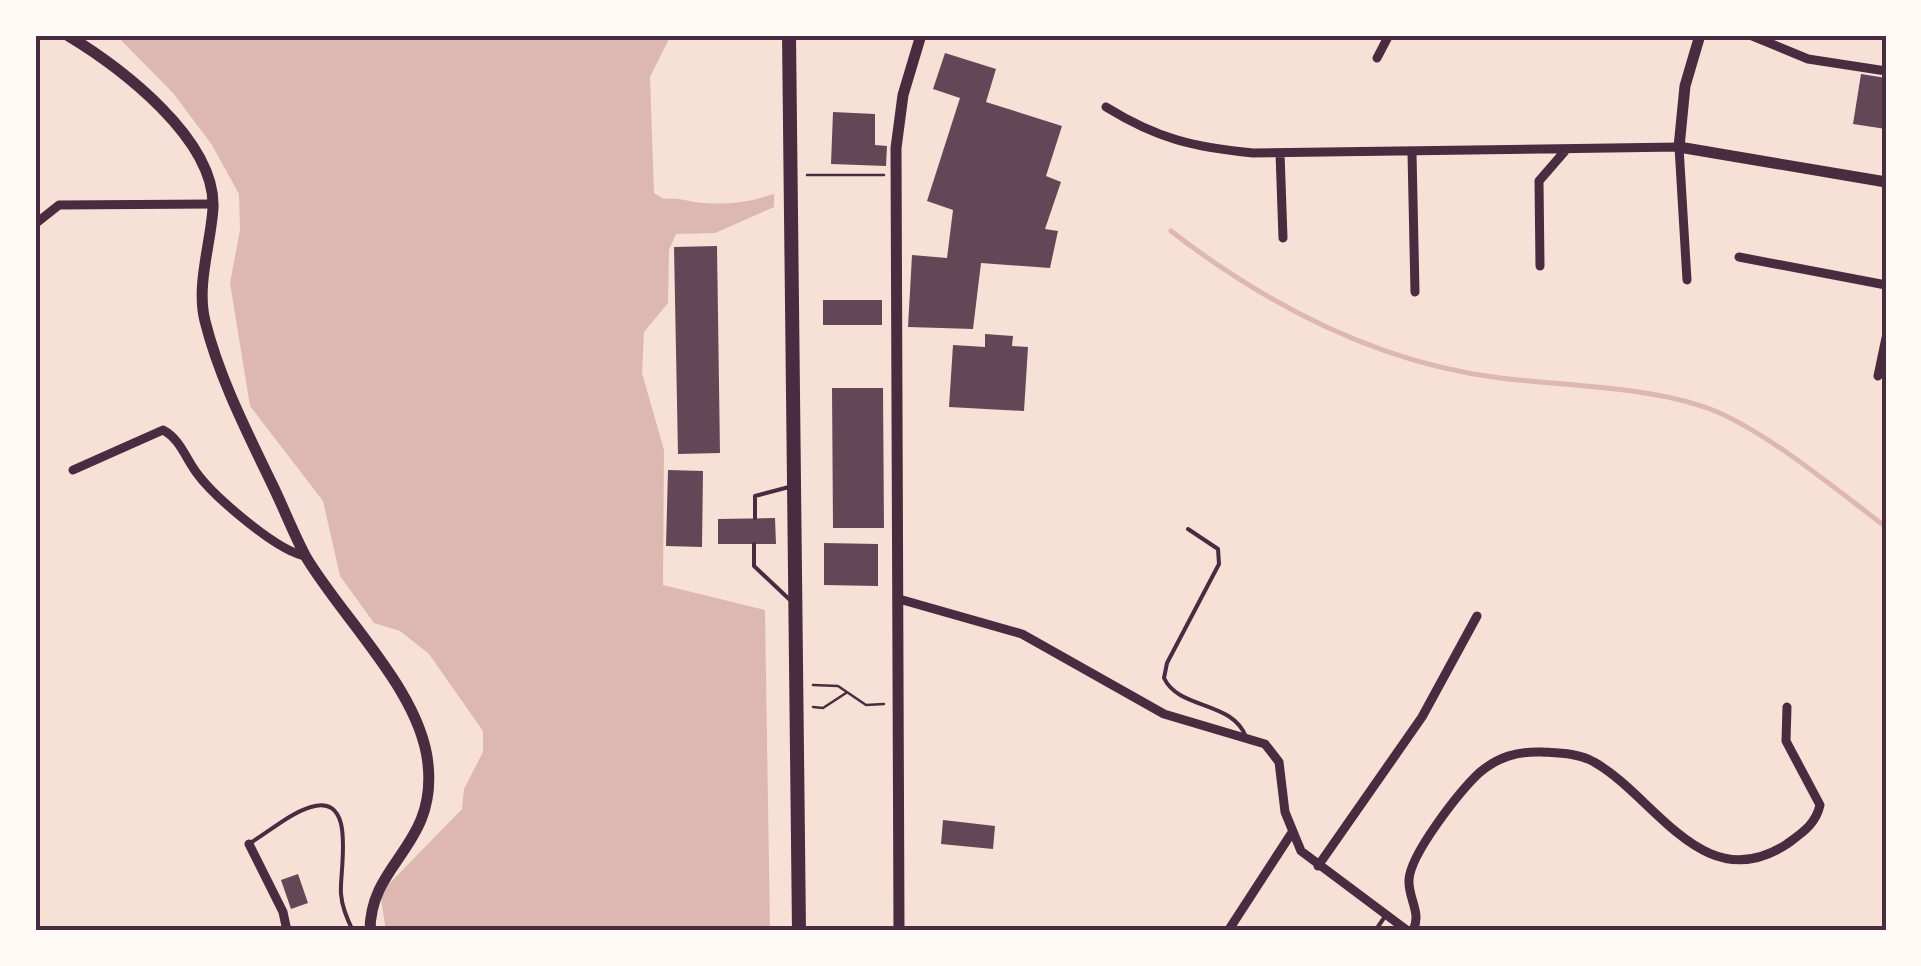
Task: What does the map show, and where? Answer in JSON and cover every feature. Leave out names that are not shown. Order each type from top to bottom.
[{"type":"highway","points":[[788,35],[799,931]]},
{"type":"street","points":[[67,35],[112,62],[174,123],[210,176],[213,204],[204,317],[239,417],[306,556],[406,702],[426,748],[429,781],[424,813],[412,843],[375,896],[370,931]]},
{"type":"street","points":[[899,931],[896,174],[903,95],[920,35]]},
{"type":"street","points":[[1376,58],[1388,35]]},
{"type":"street","points":[[1687,280],[1680,147],[1685,86],[1700,35]]},
{"type":"street","points":[[1750,35],[1808,58],[1886,72]]},
{"type":"street","points":[[1106,107],[1150,134],[1196,148],[1280,153],[1412,153],[1680,147],[1886,182]]},
{"type":"street","points":[[1540,266],[1539,181],[1565,152]]},
{"type":"street","points":[[1280,153],[1282,238]]},
{"type":"street","points":[[1412,153],[1416,292]]},
{"type":"street","points":[[35,224],[59,205],[213,204]]},
{"type":"street","points":[[1739,258],[1886,286]]},
{"type":"street","points":[[1878,376],[1886,338]]},
{"type":"street","points":[[74,470],[163,430],[172,434],[198,476],[277,547],[306,556]]},
{"type":"street","points":[[899,599],[1022,634],[1164,714],[1265,744],[1279,762],[1292,834],[1318,866],[1410,931],[1417,911],[1408,880],[1414,859],[1476,776],[1508,755],[1555,753],[1596,762],[1653,814],[1707,851],[1746,860],[1780,848],[1812,824],[1820,805],[1786,741],[1787,707]]},
{"type":"street","points":[[1318,866],[1422,716],[1477,616]]},
{"type":"street","points":[[1228,931],[1292,834]]},
{"type":"street","points":[[249,844],[283,912],[287,931]]},
{"type":"lane","points":[[755,518],[756,496],[794,486]]},
{"type":"lane","points":[[1188,529],[1218,548],[1219,564],[1167,663],[1164,678],[1173,691],[1235,719],[1246,737]]},
{"type":"lane","points":[[754,544],[754,566],[794,604]]},
{"type":"lane","points":[[249,844],[307,808],[326,806],[336,813],[343,824],[341,894],[353,931]]},
{"type":"lane","points":[[1375,931],[1386,915]]},
{"type":"path","points":[[790,175],[896,174]]},
{"type":"path","points":[[796,685],[838,686],[866,705],[900,704]]},
{"type":"path","points":[[796,705],[823,708],[847,692]]},
{"type":"shaded area","points":[[116,35],[671,35],[650,77],[654,193],[664,199],[712,204],[774,194],[774,207],[715,233],[676,234],[669,250],[668,303],[644,332],[642,373],[664,450],[663,585],[765,610],[770,931],[386,931],[381,899],[384,889],[462,809],[464,789],[483,752],[483,731],[429,654],[400,631],[374,623],[340,576],[323,501],[250,406],[230,283],[240,230],[239,194],[212,145],[173,93]]},
{"type":"building","points":[[945,53],[996,69],[986,102],[1062,126],[1046,176],[1061,182],[1045,229],[1058,231],[1050,268],[981,263],[973,329],[908,327],[912,255],[947,258],[953,210],[927,201],[960,98],[933,89]]},
{"type":"building","points":[[1861,74],[1886,78],[1886,129],[1853,124]]},
{"type":"building","points":[[833,112],[875,114],[875,145],[887,146],[886,166],[831,164]]},
{"type":"building","points":[[717,246],[720,453],[678,454],[674,247]]},
{"type":"building","points":[[823,300],[882,300],[882,325],[823,325]]},
{"type":"building","points":[[985,334],[1013,336],[1012,346],[1028,347],[1024,411],[949,407],[953,345],[985,347]]},
{"type":"building","points":[[832,388],[883,388],[884,528],[833,528]]},
{"type":"building","points":[[668,470],[703,471],[702,547],[666,546]]},
{"type":"building","points":[[775,518],[776,544],[718,544],[718,519]]},
{"type":"building","points":[[824,543],[878,544],[878,586],[824,585]]},
{"type":"building","points":[[943,820],[995,826],[993,849],[941,844]]},
{"type":"building","points":[[298,874],[308,903],[291,909],[281,880]]},
{"type":"waterway","points":[[1171,231],[1285,306],[1326,327],[1411,359],[1500,378],[1660,396],[1710,409],[1777,446],[1886,527]]}]
